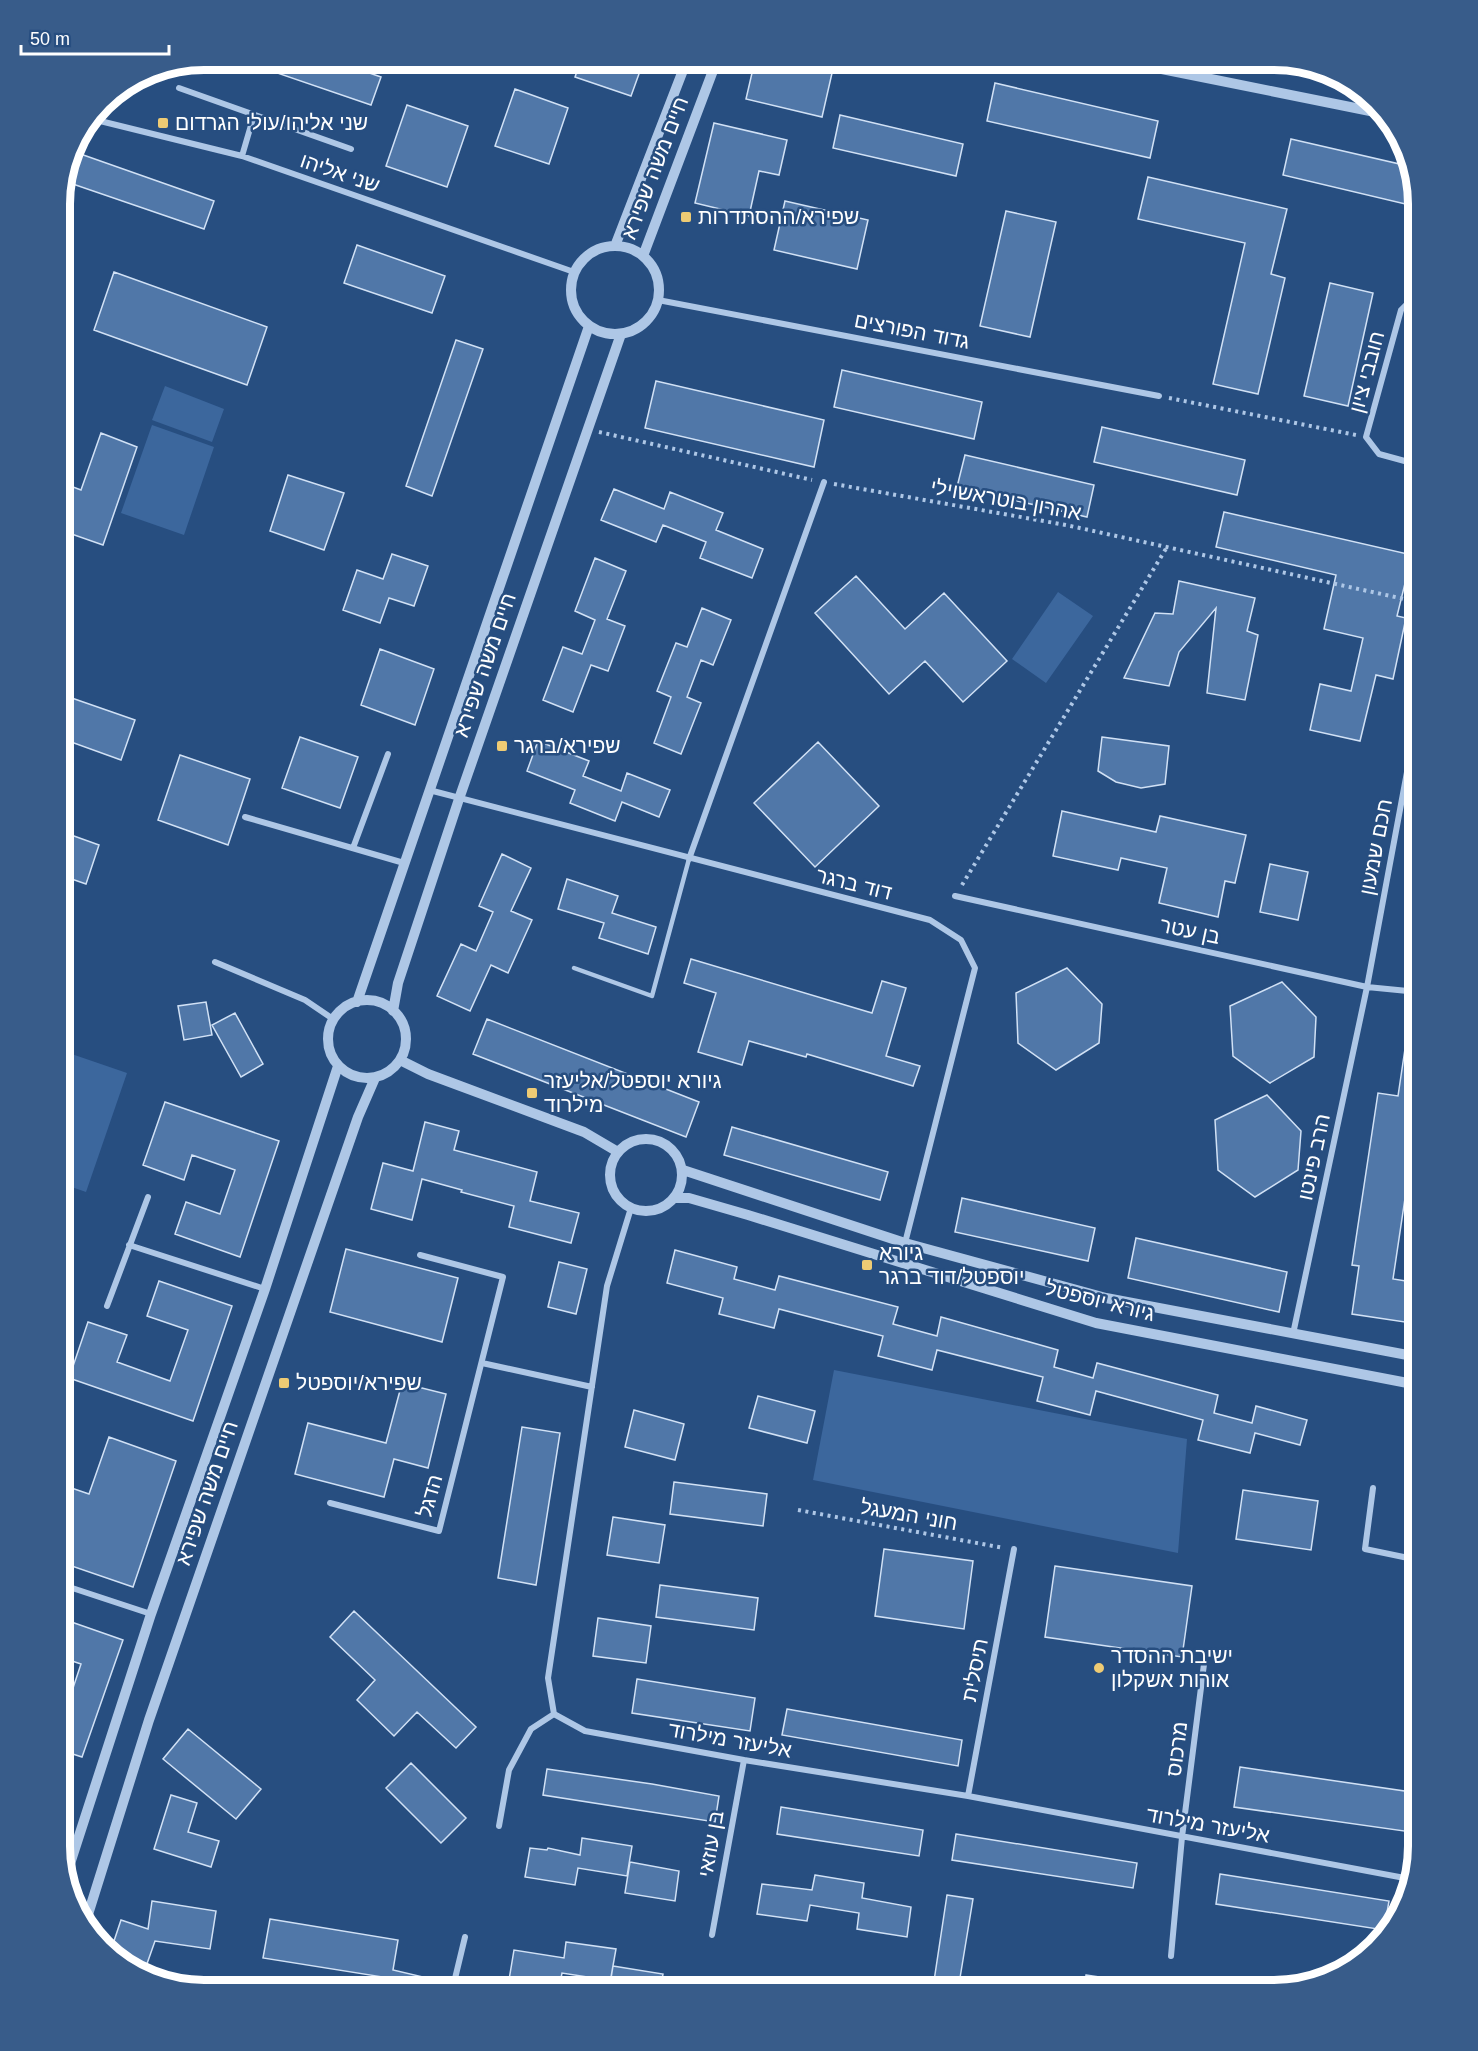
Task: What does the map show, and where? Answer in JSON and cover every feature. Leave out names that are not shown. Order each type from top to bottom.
[{"type":"street","name":"חיים משה שפירא","points":[[615,246],[683,71]]},
{"type":"street","name":"חיים משה שפירא","points":[[643,256],[713,71]]},
{"type":"street","points":[[1172,71],[1369,111]]},
{"type":"street","points":[[178,88],[351,149]]},
{"type":"street","points":[[242,156],[254,115]]},
{"type":"street","name":"שני אליהו","points":[[101,120],[242,156],[574,272]]},
{"type":"street","points":[[615,246],[625,247],[643,256],[657,276],[658,300],[654,312],[645,323],[621,334],[605,334],[589,326],[580,318],[571,296],[574,272],[581,261],[591,253],[615,246]]},
{"type":"street","name":"גדוד הפורצים","points":[[658,300],[1159,396]]},
{"type":"street","name":"חובבי ציון","points":[[1408,303],[1401,310],[1366,437],[1379,454],[1408,462]]},
{"type":"street","name":"חיים משה שפירא","points":[[357,1002],[589,326]]},
{"type":"street","name":"חיים משה שפירא","points":[[393,1011],[398,983],[459,799],[621,334]]},
{"type":"street","points":[[689,859],[824,482]]},
{"type":"street","points":[[353,848],[388,754]]},
{"type":"street","name":"חכם שמעון","points":[[1367,987],[1408,767]]},
{"type":"street","name":"דוד ברגר","points":[[429,790],[930,920],[961,940],[975,968],[905,1243]]},
{"type":"street","points":[[245,817],[404,863]]},
{"type":"street","name":"בן עטר","points":[[955,896],[1367,987],[1408,992]]},
{"type":"street","points":[[215,962],[305,1000],[333,1019]]},
{"type":"street","name":"הרב פינטו","points":[[1293,1334],[1367,987]]},
{"type":"street","points":[[376,1001],[393,1011],[404,1029],[406,1039],[405,1050],[394,1068],[375,1078],[355,1077],[338,1066],[329,1048],[329,1029],[333,1019],[347,1005],[376,1001]]},
{"type":"street","points":[[400,1060],[428,1074],[584,1132],[618,1152]]},
{"type":"street","name":"חיים משה שפירא","points":[[71,1859],[151,1614],[265,1289],[338,1066]]},
{"type":"street","name":"חיים משה שפירא","points":[[88,1914],[149,1720],[358,1117],[375,1078]]},
{"type":"street","points":[[638,1139],[662,1142],[679,1158],[683,1170],[683,1180],[676,1197],[669,1204],[650,1212],[631,1208],[622,1202],[615,1194],[611,1183],[610,1172],[618,1152],[627,1144],[638,1139]]},
{"type":"street","name":"גיורא יוספטל","points":[[683,1170],[905,1243],[1106,1298],[1408,1355]]},
{"type":"street","points":[[107,1306],[148,1197]]},
{"type":"street","name":"גיורא יוספטל","points":[[676,1197],[690,1198],[748,1215],[1096,1323],[1408,1383]]},
{"type":"street","points":[[499,1826],[509,1770],[531,1729],[554,1714],[548,1678],[592,1387],[608,1286],[631,1208]]},
{"type":"street","points":[[129,1245],[265,1289]]},
{"type":"street","name":"הדגל","points":[[330,1503],[439,1531],[503,1277],[420,1255]]},
{"type":"street","points":[[482,1363],[592,1387]]},
{"type":"street","points":[[1373,1488],[1365,1550],[1408,1558]]},
{"type":"street","name":"תיסלית","points":[[968,1796],[1014,1550]]},
{"type":"street","points":[[70,1587],[151,1614]]},
{"type":"street","name":"מרכוס","points":[[1171,1956],[1182,1837],[1204,1664]]},
{"type":"street","name":"אליעזר מילרוד","points":[[554,1714],[585,1731],[744,1760],[968,1796],[1404,1877]]},
{"type":"street","name":"בן עוזאי","points":[[712,1935],[744,1760]]},
{"type":"street","points":[[455,1980],[465,1937]]},
{"type":"lane","points":[[574,968],[652,996],[689,859]]},
{"type":"path","points":[[1159,396],[1366,437]]},
{"type":"path","name":"אהרון בוטראשוילי","points":[[588,429],[824,482],[1066,525],[1408,600]]},
{"type":"path","points":[[955,896],[1167,547]]},
{"type":"path","name":"חוני המעגל","points":[[798,1510],[1014,1550]]},
{"type":"shaded area","points":[[165,386],[224,409],[212,442],[152,420]]},
{"type":"shaded area","points":[[152,425],[214,447],[184,535],[121,513]]},
{"type":"shaded area","points":[[1058,592],[1093,616],[1046,683],[1012,659]]},
{"type":"shaded area","points":[[70,1054],[127,1073],[86,1192],[70,1187]]},
{"type":"shaded area","points":[[834,1370],[1187,1439],[1178,1553],[813,1480]]},
{"type":"building","points":[[271,71],[364,71],[381,77],[371,105]]},
{"type":"building","points":[[577,71],[640,71],[631,96],[575,77]]},
{"type":"building","points":[[752,71],[832,71],[822,117],[746,99]]},
{"type":"building","points":[[995,83],[1158,121],[1150,158],[987,121]]},
{"type":"building","points":[[515,89],[568,108],[549,164],[495,146]]},
{"type":"building","points":[[407,105],[468,126],[447,187],[386,166]]},
{"type":"building","points":[[840,115],[963,144],[956,176],[833,148]]},
{"type":"building","points":[[714,123],[787,140],[779,175],[759,171],[749,216],[695,203]]},
{"type":"building","points":[[1291,139],[1401,164],[1408,205],[1283,175]]},
{"type":"building","points":[[81,154],[214,201],[204,229],[73,184]]},
{"type":"building","points":[[1148,177],[1287,209],[1271,274],[1285,278],[1258,394],[1213,384],[1245,243],[1138,219]]},
{"type":"building","points":[[785,201],[868,220],[857,269],[774,250]]},
{"type":"building","points":[[1006,211],[1056,222],[1030,337],[980,326]]},
{"type":"building","points":[[357,245],[445,276],[432,313],[344,283]]},
{"type":"building","points":[[114,272],[267,327],[247,385],[94,330]]},
{"type":"building","points":[[1330,283],[1373,293],[1348,406],[1304,396]]},
{"type":"building","points":[[456,340],[483,349],[432,496],[406,486]]},
{"type":"building","points":[[842,370],[982,402],[974,439],[834,407]]},
{"type":"building","points":[[656,381],[824,420],[814,467],[645,428]]},
{"type":"building","points":[[1102,427],[1245,460],[1237,495],[1094,462]]},
{"type":"building","points":[[101,433],[137,447],[103,545],[71,534],[71,486],[81,490]]},
{"type":"building","points":[[965,455],[1094,485],[1087,517],[957,487]]},
{"type":"building","points":[[288,475],[344,493],[324,550],[270,531]]},
{"type":"building","points":[[614,489],[664,509],[670,492],[723,513],[716,530],[763,549],[752,578],[700,558],[706,542],[663,525],[656,542],[601,520]]},
{"type":"building","points":[[1224,512],[1408,554],[1408,571],[1397,616],[1406,618],[1393,679],[1376,675],[1360,741],[1310,730],[1320,684],[1351,691],[1363,638],[1324,629],[1336,575],[1216,547]]},
{"type":"building","points":[[392,554],[428,566],[414,606],[389,598],[380,623],[343,610],[357,570],[383,579]]},
{"type":"building","points":[[595,558],[626,571],[607,619],[625,626],[608,671],[591,665],[573,712],[543,700],[563,647],[582,654],[595,620],[575,611]]},
{"type":"building","points":[[856,576],[905,629],[944,593],[1007,661],[963,702],[925,661],[889,694],[815,613]]},
{"type":"building","points":[[1179,581],[1255,598],[1247,631],[1258,635],[1245,700],[1207,693],[1216,608],[1179,652],[1169,686],[1124,678],[1155,613],[1173,614]]},
{"type":"building","points":[[702,608],[731,620],[713,665],[701,660],[687,697],[701,703],[681,754],[654,743],[671,697],[657,691],[676,643],[687,647]]},
{"type":"building","points":[[380,649],[434,669],[415,725],[361,705]]},
{"type":"building","points":[[71,698],[135,720],[121,760],[71,742]]},
{"type":"building","points":[[300,737],[358,757],[340,808],[282,788]]},
{"type":"building","points":[[1102,737],[1169,746],[1165,784],[1141,788],[1116,782],[1098,771]]},
{"type":"building","points":[[538,741],[589,761],[583,776],[621,791],[627,773],[670,790],[659,817],[622,802],[615,821],[570,803],[575,790],[527,771]]},
{"type":"building","points":[[818,742],[879,806],[815,867],[754,803]]},
{"type":"building","points":[[180,755],[250,779],[228,845],[158,820]]},
{"type":"building","points":[[1062,811],[1156,832],[1160,816],[1246,835],[1235,883],[1225,881],[1218,917],[1159,903],[1167,868],[1121,858],[1118,870],[1053,856]]},
{"type":"building","points":[[71,835],[99,845],[86,884],[71,879]]},
{"type":"building","points":[[502,854],[531,868],[511,911],[532,920],[508,973],[491,965],[470,1011],[437,996],[461,944],[476,951],[493,912],[479,906]]},
{"type":"building","points":[[1270,864],[1308,872],[1298,920],[1260,912]]},
{"type":"building","points":[[567,879],[618,896],[612,913],[656,927],[648,954],[599,938],[604,923],[558,909]]},
{"type":"building","points":[[691,959],[872,1013],[882,981],[906,988],[886,1056],[920,1066],[913,1086],[807,1054],[806,1057],[749,1041],[742,1065],[698,1052],[716,993],[684,983]]},
{"type":"building","points":[[1067,968],[1102,1004],[1099,1043],[1056,1070],[1018,1043],[1016,993]]},
{"type":"building","points":[[1282,982],[1316,1017],[1314,1057],[1270,1083],[1233,1056],[1230,1006]]},
{"type":"building","points":[[206,1002],[212,1035],[184,1040],[178,1006]]},
{"type":"building","points":[[235,1013],[263,1064],[241,1077],[212,1025]]},
{"type":"building","points":[[487,1019],[699,1102],[686,1137],[473,1054]]},
{"type":"building","points":[[1408,1029],[1408,1178],[1393,1279],[1408,1281],[1408,1322],[1352,1314],[1359,1266],[1352,1265],[1378,1093],[1398,1096]]},
{"type":"building","points":[[1267,1095],[1301,1131],[1298,1170],[1255,1197],[1218,1170],[1215,1120]]},
{"type":"building","points":[[165,1102],[279,1141],[240,1257],[175,1234],[186,1202],[220,1214],[235,1170],[192,1155],[184,1180],[143,1165]]},
{"type":"building","points":[[425,1122],[459,1131],[454,1150],[537,1172],[530,1201],[579,1213],[571,1243],[509,1227],[514,1206],[422,1179],[412,1220],[371,1209],[383,1163],[413,1171]]},
{"type":"building","points":[[732,1127],[888,1172],[880,1200],[724,1155]]},
{"type":"building","points":[[962,1198],[1095,1228],[1088,1261],[955,1232]]},
{"type":"building","points":[[1136,1238],[1287,1272],[1279,1312],[1128,1278]]},
{"type":"building","points":[[346,1249],[458,1278],[442,1342],[330,1312]]},
{"type":"building","points":[[675,1250],[737,1267],[734,1279],[775,1290],[779,1276],[898,1307],[893,1324],[937,1336],[941,1317],[1058,1350],[1054,1367],[1093,1378],[1097,1363],[1218,1395],[1214,1413],[1252,1423],[1256,1406],[1307,1420],[1300,1445],[1255,1433],[1250,1453],[1198,1440],[1203,1420],[1096,1391],[1090,1415],[1037,1401],[1043,1377],[937,1350],[932,1370],[878,1356],[883,1336],[779,1309],[774,1328],[719,1314],[723,1298],[667,1283]]},
{"type":"building","points":[[559,1262],[587,1269],[576,1314],[548,1307]]},
{"type":"building","points":[[159,1281],[232,1306],[193,1421],[70,1378],[88,1322],[127,1335],[117,1362],[170,1381],[188,1330],[147,1316]]},
{"type":"building","points":[[402,1383],[446,1394],[428,1468],[394,1459],[384,1497],[295,1474],[308,1423],[386,1443]]},
{"type":"building","points":[[758,1396],[815,1411],[807,1443],[749,1428]]},
{"type":"building","points":[[634,1410],[684,1424],[675,1460],[625,1447]]},
{"type":"building","points":[[522,1427],[560,1433],[536,1585],[498,1578]]},
{"type":"building","points":[[109,1437],[176,1461],[133,1587],[70,1565],[70,1488],[89,1494]]},
{"type":"building","points":[[674,1482],[767,1494],[763,1526],[670,1514]]},
{"type":"building","points":[[1243,1490],[1318,1501],[1311,1550],[1236,1539]]},
{"type":"building","points":[[613,1517],[665,1525],[659,1563],[607,1555]]},
{"type":"building","points":[[884,1549],[973,1561],[964,1629],[875,1616]]},
{"type":"building","points":[[1055,1566],[1192,1586],[1182,1657],[1045,1637]]},
{"type":"building","points":[[660,1585],[758,1598],[754,1630],[656,1617]]},
{"type":"building","points":[[354,1611],[476,1727],[456,1748],[417,1712],[394,1736],[357,1700],[375,1680],[330,1637]]},
{"type":"building","points":[[598,1618],[651,1626],[646,1663],[593,1656]]},
{"type":"building","points":[[70,1622],[123,1640],[82,1757],[70,1753],[70,1697],[81,1664],[70,1660]]},
{"type":"building","points":[[637,1679],[755,1698],[750,1731],[632,1713]]},
{"type":"building","points":[[787,1709],[962,1740],[958,1766],[782,1735]]},
{"type":"building","points":[[188,1729],[261,1789],[236,1819],[163,1759]]},
{"type":"building","points":[[411,1763],[466,1818],[441,1843],[386,1788]]},
{"type":"building","points":[[1240,1767],[1408,1792],[1408,1832],[1234,1807]]},
{"type":"building","points":[[547,1769],[719,1796],[715,1822],[543,1795]]},
{"type":"building","points":[[171,1795],[197,1803],[188,1832],[219,1841],[211,1867],[154,1849]]},
{"type":"building","points":[[781,1807],[923,1830],[919,1856],[777,1834]]},
{"type":"building","points":[[956,1834],[1137,1863],[1133,1888],[952,1860]]},
{"type":"building","points":[[582,1838],[632,1846],[627,1876],[578,1868],[575,1885],[525,1877],[530,1848],[547,1850],[548,1848],[580,1855]]},
{"type":"building","points":[[630,1862],[679,1871],[675,1901],[625,1893]]},
{"type":"building","points":[[1220,1874],[1389,1901],[1386,1920],[1379,1929],[1216,1904]]},
{"type":"building","points":[[815,1875],[864,1883],[862,1898],[911,1907],[907,1937],[857,1929],[859,1913],[810,1905],[807,1921],[757,1914],[762,1884],[812,1890]]},
{"type":"building","points":[[947,1895],[973,1899],[960,1980],[934,1980]]},
{"type":"building","points":[[152,1901],[216,1911],[210,1949],[155,1941],[146,1967],[137,1963],[113,1944],[121,1920],[148,1929]]},
{"type":"building","points":[[270,1919],[398,1940],[393,1970],[423,1977],[422,1980],[382,1980],[383,1977],[263,1958]]},
{"type":"building","points":[[566,1942],[616,1949],[611,1977],[594,1978],[562,1973],[561,1980],[509,1980],[514,1950],[564,1958]]},
{"type":"building","points":[[613,1966],[663,1974],[662,1980],[611,1980]]},
{"type":"building","points":[[1086,1975],[1119,1980],[1085,1980]]},
{"type":"place","name":"שני אליהו/עולי הגרדום","points":[[163,123]]},
{"type":"place","name":"שפירא/ההסתדרות","points":[[686,217]]},
{"type":"place","name":"שפירא/ברגר","points":[[502,746]]},
{"type":"place","name":"גיורא יוספטל/אליעזר מילרוד","points":[[532,1093]]},
{"type":"place","name":"גיורא יוספטל/דוד ברגר","points":[[867,1265]]},
{"type":"place","name":"שפירא/יוספטל","points":[[284,1383]]},
{"type":"place","name":"ישיבת ההסדר אורות אשקלון","points":[[1099,1668]]}]
